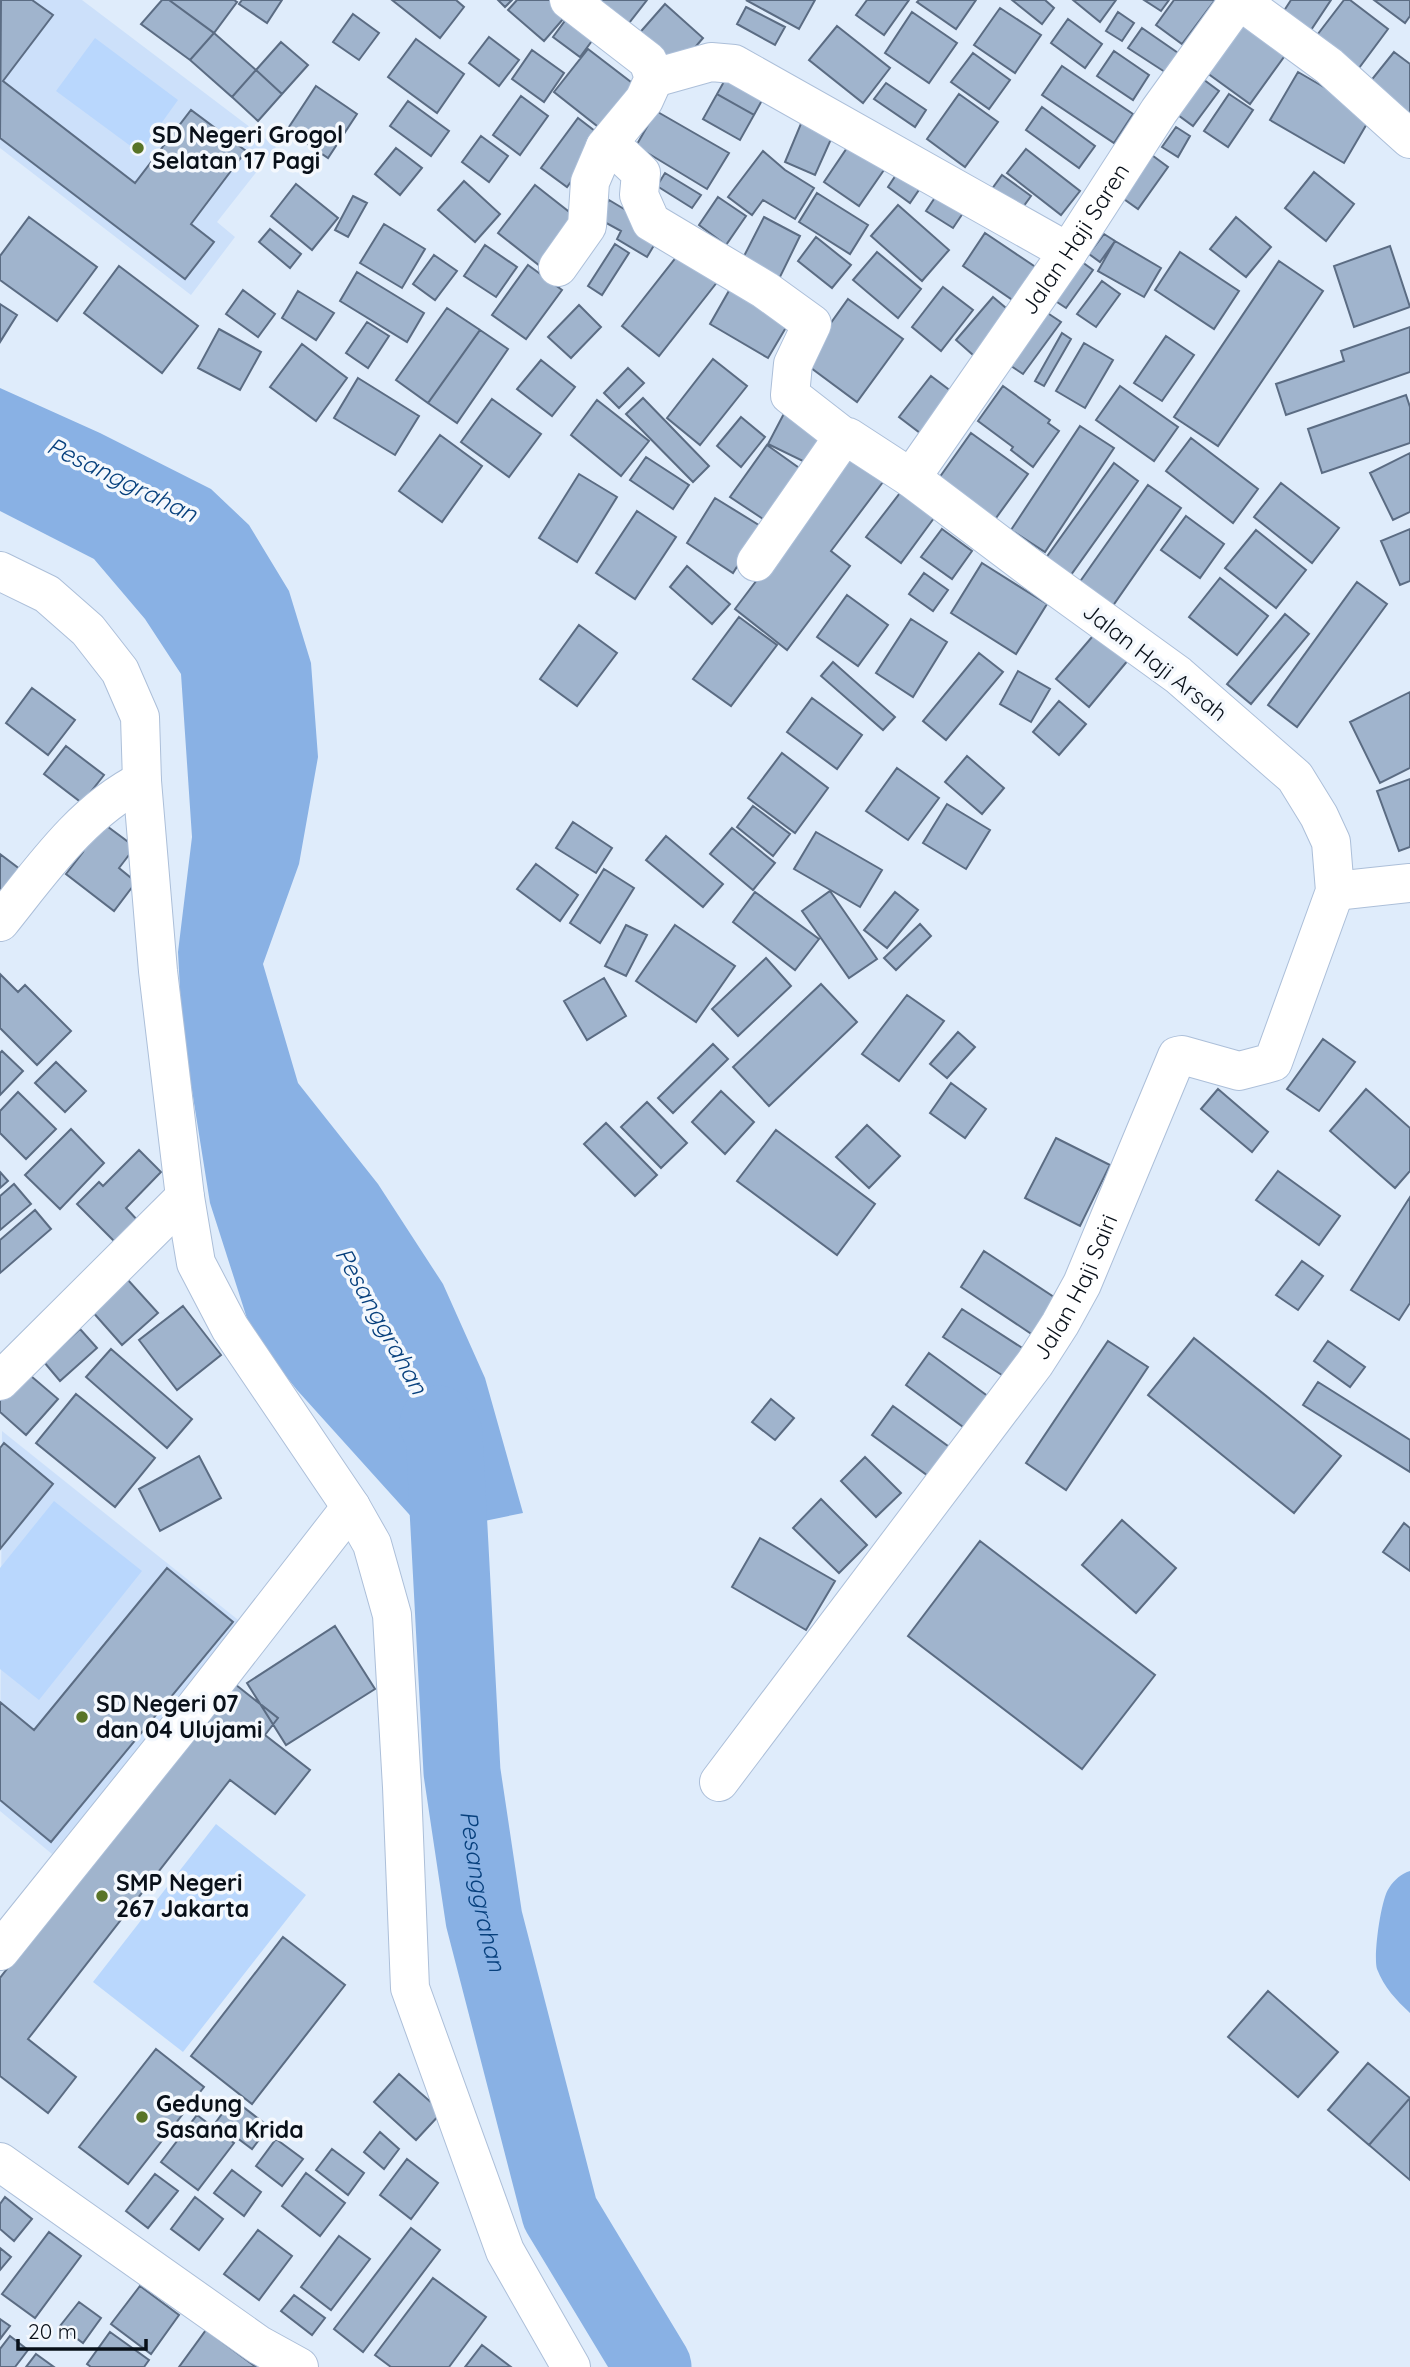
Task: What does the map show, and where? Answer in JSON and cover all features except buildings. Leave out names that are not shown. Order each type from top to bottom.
[{"type":"street","points":[[558,267],[587,226],[590,182],[605,147],[644,100],[654,78],[648,61],[569,0]]},
{"type":"street","points":[[1239,0],[1329,66],[1410,139]]},
{"type":"street","name":"Jalan Haji Saren","points":[[911,478],[1068,252],[1159,111],[1239,0]]},
{"type":"street","points":[[654,78],[711,62],[734,64],[1068,252]]},
{"type":"street","name":"Jalan Haji Arsah","points":[[605,147],[624,157],[641,173],[639,195],[652,222],[765,290],[812,324],[793,364],[790,395],[844,437],[911,478],[1032,570],[1178,675],[1295,777],[1331,842],[1335,891]]},
{"type":"street","points":[[756,562],[844,437]]},
{"type":"street","points":[[0,572],[47,594],[88,630],[120,671],[140,717],[142,781],[158,971],[196,1263],[230,1328],[351,1507],[372,1544],[392,1615],[410,1988],[505,2251],[571,2367]]},
{"type":"street","points":[[0,922],[85,822],[120,792],[142,781]]},
{"type":"street","points":[[1335,891],[1410,883]]},
{"type":"street","name":"Jalan Haji Sairi","points":[[719,1782],[1035,1363],[1060,1324],[1082,1284],[1177,1056],[1242,1071],[1273,1062],[1335,891]]},
{"type":"street","points":[[0,1381],[186,1197]]},
{"type":"street","points":[[0,1951],[183,1723],[351,1507]]},
{"type":"street","points":[[0,2162],[259,2345],[299,2367]]},
{"type":"shaded area","name":"SD Negeri Grogol Selatan 17 Pagi","points":[[0,0],[82,0],[276,147],[217,222],[235,237],[191,295],[0,148]]},
{"type":"shaded area","points":[[95,38],[178,100],[140,153],[56,91]]},
{"type":"shaded area","name":"SD Negeri 07 dan 04 Ulujami","points":[[2,1431],[242,1623],[52,1854],[0,1811]]},
{"type":"shaded area","points":[[54,1501],[142,1571],[39,1700],[0,1669],[0,1568]]},
{"type":"shaded area","points":[[216,1824],[306,1895],[183,2052],[93,1982]]},
{"type":"water","points":[[0,388],[100,433],[211,489],[249,525],[289,591],[311,663],[318,757],[299,864],[263,964],[298,1083],[378,1184],[443,1284],[485,1378],[523,1513],[426,1533],[297,1390],[252,1334],[210,1203],[182,1028],[178,952],[192,837],[181,674],[145,619],[94,559],[0,511]]},
{"type":"water","points":[[1410,1871],[1410,2013],[1395,1998],[1380,1976],[1376,1953],[1378,1928],[1386,1894],[1396,1880]]},
{"type":"waterway","name":"Pesanggrahan","points":[[438,1424],[444,1434],[462,1772],[484,1919],[560,2213],[653,2367]]},
{"type":"place","name":"SD Negeri Grogol Selatan 17 Pagi","points":[[138,148]]},
{"type":"place","name":"SD Negeri 07 dan 04 Ulujami","points":[[82,1717]]},
{"type":"place","name":"SMP Negeri 267 Jakarta","points":[[102,1896]]},
{"type":"place","name":"Gedung Sasana Krida","points":[[142,2117]]}]
